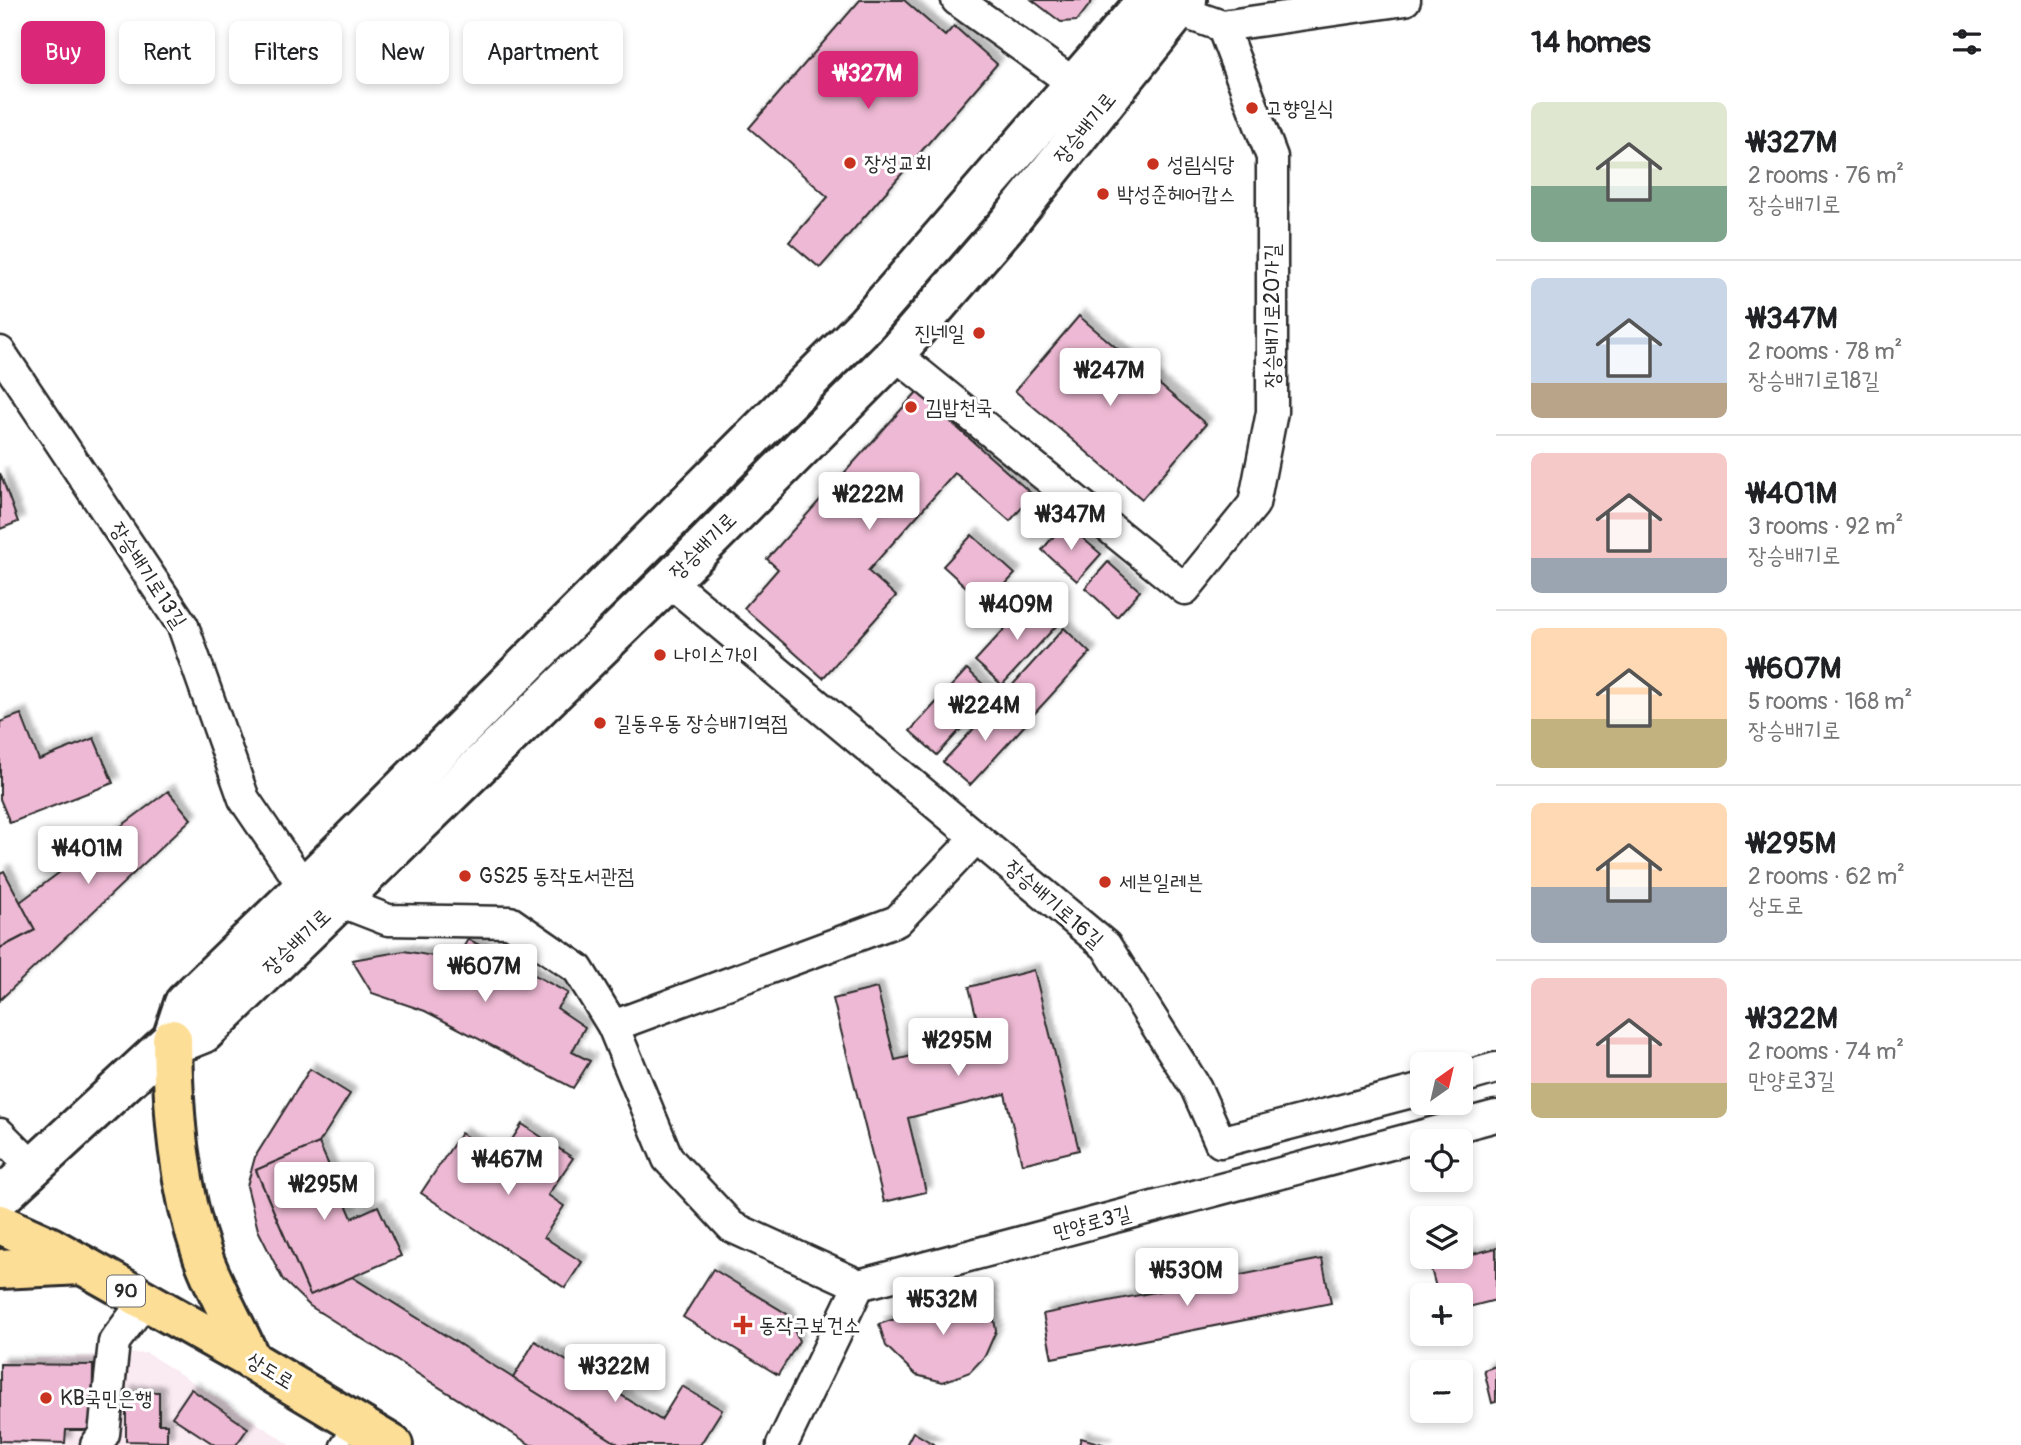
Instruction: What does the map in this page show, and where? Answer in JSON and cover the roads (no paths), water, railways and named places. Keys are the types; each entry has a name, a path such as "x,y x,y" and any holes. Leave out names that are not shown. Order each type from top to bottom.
{"main road":[{"path":"172,1039 173,1111 183,1186 204,1258 251,1360"},
{"name":"상도로","path":"0,1223 82,1265 251,1360 346,1433 393,1445"},
{"path":"0,1269 82,1265"}],"street":[{"path":"957,0 1076,85"},
{"path":"1171,4 1222,26 1405,0"},
{"name":"장승배기로","path":"0,1198 172,1039 184,1003 304,887 866,324 1076,85 1171,4"},
{"name":"장승배기로","path":"172,1039 189,1039 204,1033 668,581 895,354 1010,221 1171,4"},
{"name":"장승배기로20가길","path":"895,354 1185,589 1254,503 1272,412 1272,157 1222,26"},
{"name":"장승배기로13길","path":"0,352 183,626 244,799 304,887"},
{"name":"장승배기로16길","path":"668,581 1105,946 1196,1088 1220,1142 1410,1092"},
{"path":"612,1026 897,921 976,838"},
{"path":"339,901 387,920 510,922 578,969 612,1026 668,1159 732,1227 859,1285 782,1445"},
{"path":"1474,1074 1496,1068"},
{"name":"만양로3길","path":"859,1285 1496,1116"},
{"path":"0,1134 33,1167"},
{"path":"96,1445 104,1434 114,1342 144,1302"}],"place":[{"name":"고향일식","path":"1252,108"},
{"name":"장성교회","path":"850,163"},
{"name":"성림식당","path":"1153,164"},
{"name":"박성준헤어캅스","path":"1103,194"},
{"name":"진네일","path":"979,333"},
{"name":"김밥천국","path":"911,407"},
{"name":"나이스가이","path":"660,655"},
{"name":"길동우동 장승배기역점","path":"600,723"},
{"name":"GS25 동작도서관점","path":"465,876"},
{"name":"세븐일레븐","path":"1105,882"},
{"name":"동작구보건소","path":"743,1325"},
{"name":"KB국민은행","path":"46,1398"}]}
